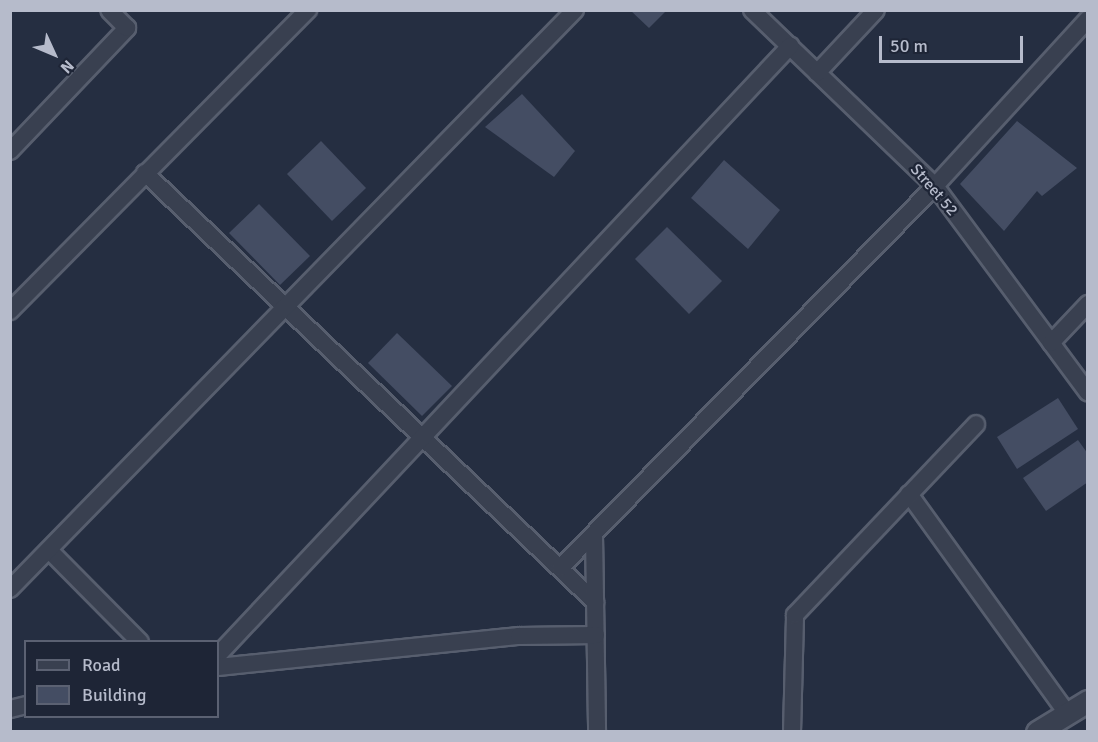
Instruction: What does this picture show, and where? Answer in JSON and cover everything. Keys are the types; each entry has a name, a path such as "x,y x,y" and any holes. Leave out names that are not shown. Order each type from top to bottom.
{"street":[{"path":"10,150 127,28 110,10"},
{"path":"10,311 308,10"},
{"path":"10,589 575,10"},
{"name":"Street 52","path":"752,10 935,186 1088,393"},
{"path":"817,73 876,10"},
{"path":"560,568 935,186 1088,19"},
{"path":"219,654 790,46"},
{"path":"145,173 596,602"},
{"path":"1052,343 1088,303"},
{"path":"792,732 795,615 976,424"},
{"path":"909,494 1067,713"},
{"path":"594,535 597,732"},
{"path":"49,550 138,640"},
{"path":"219,667 519,636 596,635"},
{"path":"1037,732 1088,701"}],"building":[{"path":"630,10 667,10 649,28"},
{"path":"522,94 575,151 554,177 485,127"},
{"path":"1017,121 1077,168 1042,196 1037,191 1004,231 960,184"},
{"path":"321,141 366,188 332,221 287,174"},
{"path":"724,160 780,210 748,249 691,198"},
{"path":"259,204 310,256 280,285 229,233"},
{"path":"667,227 722,281 689,314 635,259"},
{"path":"397,333 452,386 422,416 368,363"},
{"path":"1058,398 1078,429 1017,469 997,437"},
{"path":"1078,440 1088,454 1088,482 1046,511 1023,478"}]}
